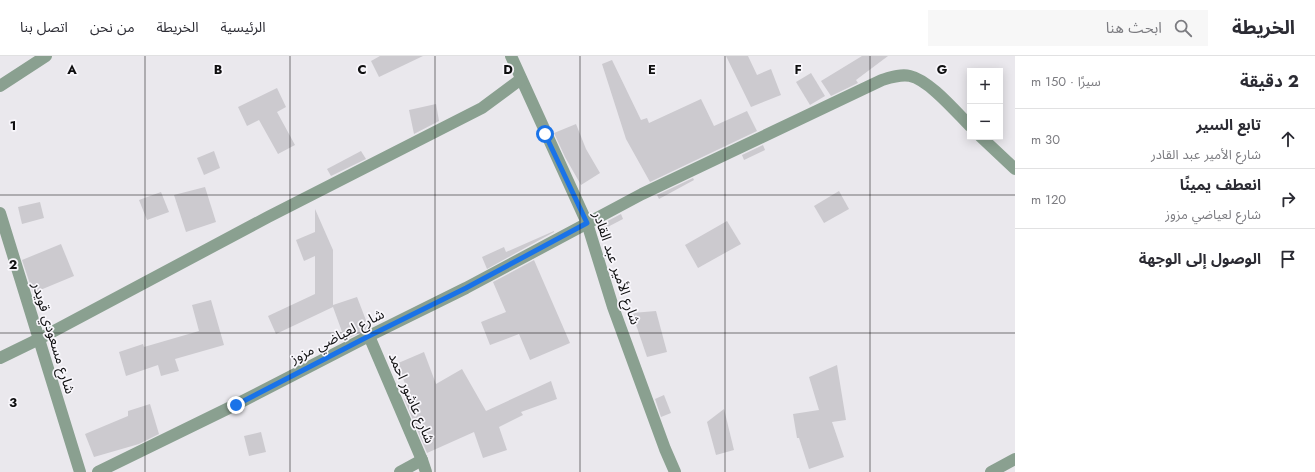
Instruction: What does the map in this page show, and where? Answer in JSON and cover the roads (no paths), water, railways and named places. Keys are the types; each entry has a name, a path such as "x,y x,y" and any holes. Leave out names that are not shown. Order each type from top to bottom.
{"street":[{"path":"0,86 46,56"},
{"name":"شارع الأمير عبد القادر","path":"511,56 587,223 613,307 675,472"},
{"name":"شارع لعياضي مزوز","path":"98,472 236,405 466,288 642,194 882,80 899,75 910,76 923,80 967,123"},
{"path":"0,358 39,339 268,217 482,108 521,80"},
{"path":"984,140 1015,169"},
{"name":"شارع مسعودي قويدر","path":"0,213 80,472"},
{"name":"شارع عاشور احمد","path":"369,336 426,472"},
{"path":"991,472 1015,459"},
{"path":"400,472 422,460"}]}
